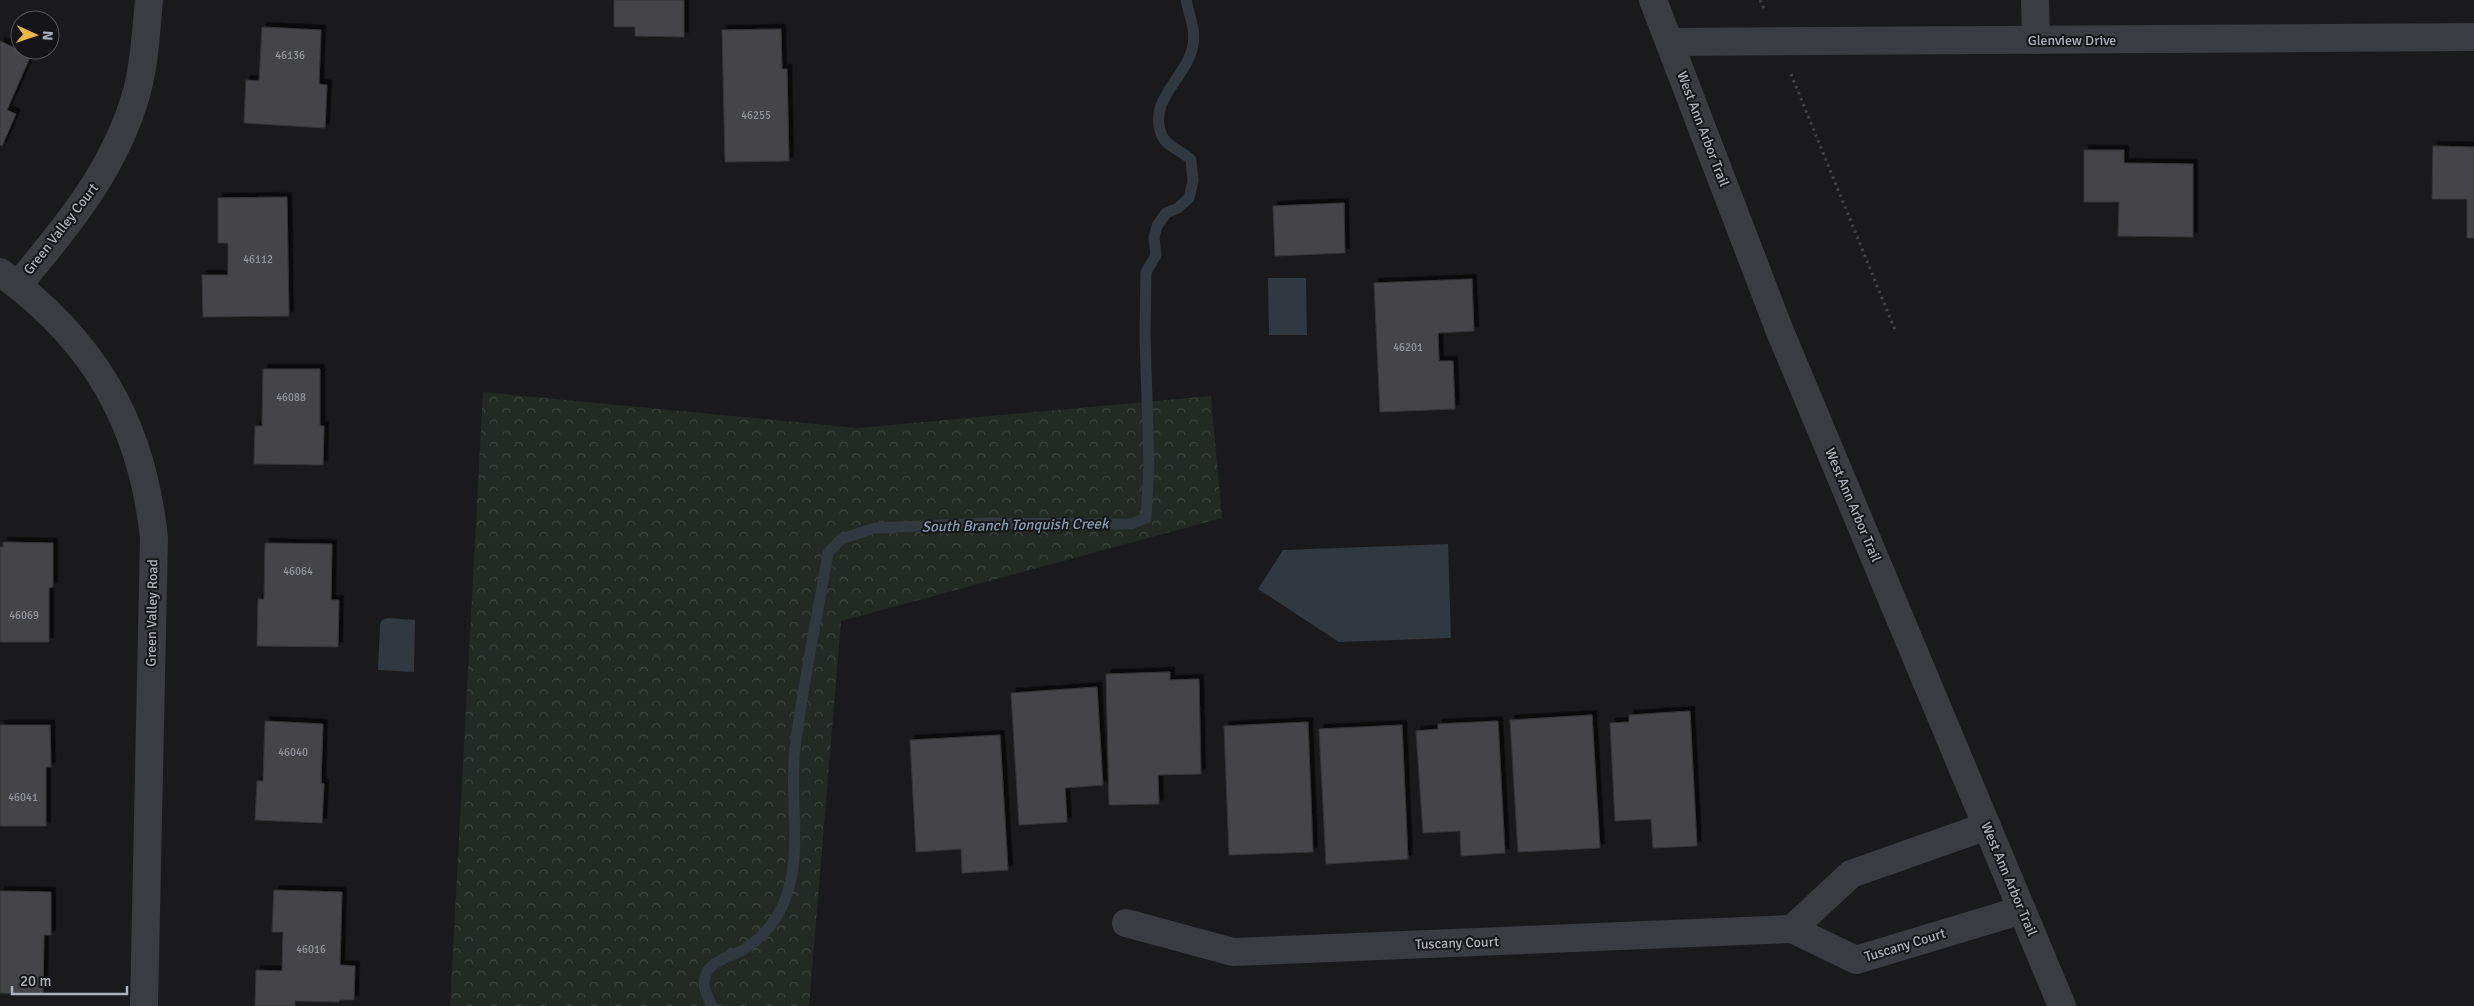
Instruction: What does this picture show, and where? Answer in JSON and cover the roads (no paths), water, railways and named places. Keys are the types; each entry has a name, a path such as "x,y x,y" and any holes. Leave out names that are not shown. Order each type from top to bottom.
{"street":[{"name":"Green Valley Court","path":"9,278 78,212 98,181 122,137 138,90 145,49 149,0"},
{"name":"West Ann Arbor Trail","path":"1653,0 1779,329 2062,1006"},
{"path":"2035,0 2036,40"},
{"name":"Glenview Drive","path":"1670,42 2474,37"},
{"name":"Green Valley Road","path":"9,278 70,334 113,393 132,436 150,500 154,538 144,1006"},
{"path":"1792,929 1851,874 1987,826"},
{"name":"Tuscany Court","path":"1126,923 1233,952 1792,929 1856,960 2022,910"}],"waterway":[{"name":"South Branch Tonquish Creek","path":"712,1006 704,986 709,969 717,962 743,950 758,939 771,925 781,909 788,891 792,874 795,838 793,783 795,748 828,553 841,539 875,528 985,523 1131,524 1146,518 1149,465 1145,334 1146,272 1156,255 1154,238 1157,226 1166,213 1178,208 1189,198 1193,181 1191,160 1165,140 1159,123 1159,111 1163,100 1184,68 1190,57 1193,45 1193,28 1186,0"}]}
